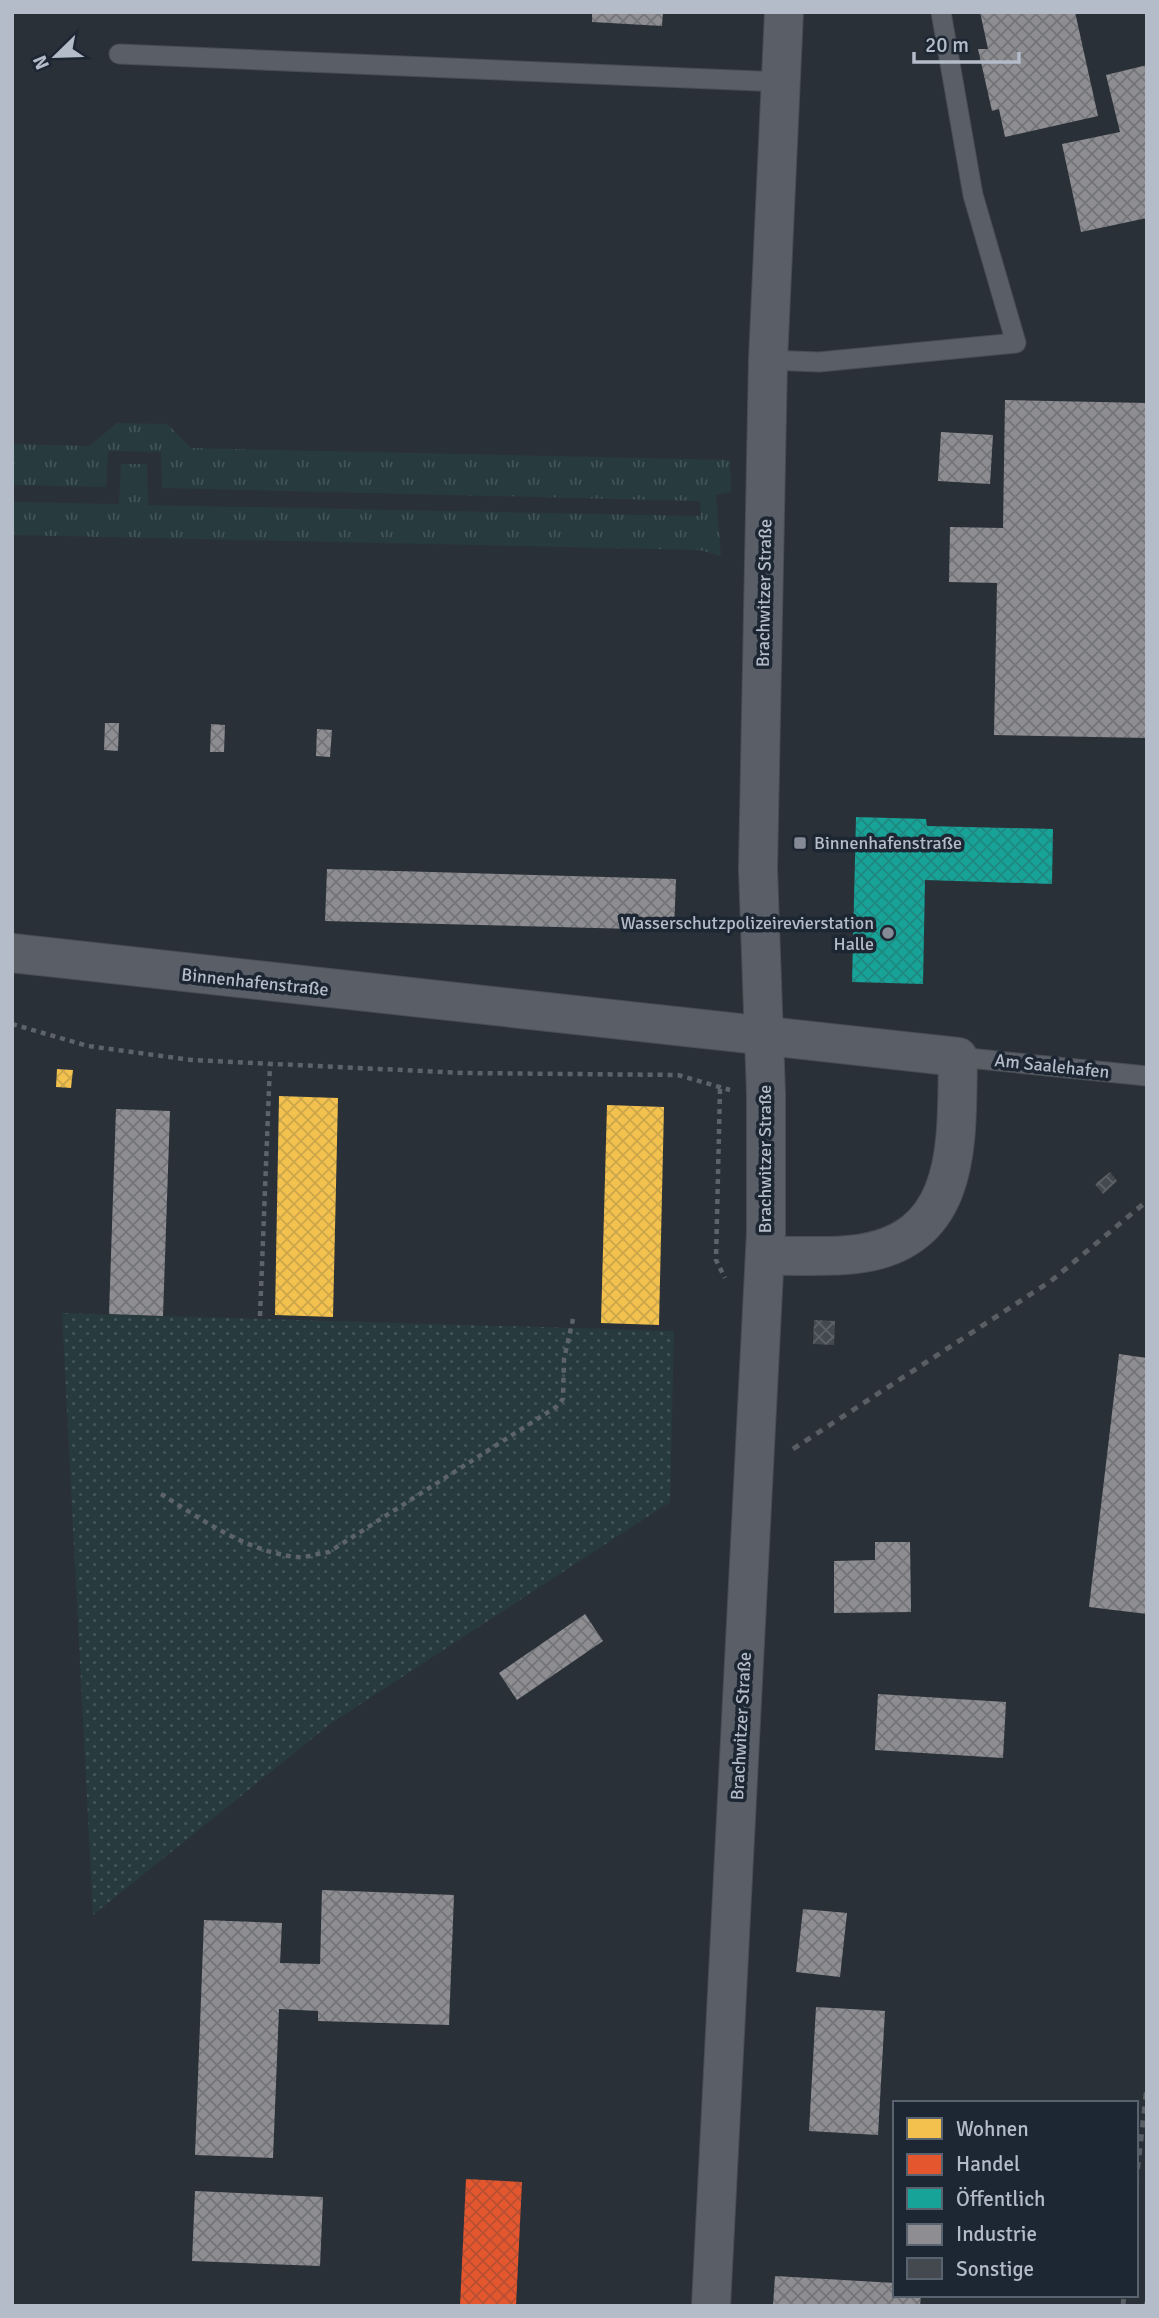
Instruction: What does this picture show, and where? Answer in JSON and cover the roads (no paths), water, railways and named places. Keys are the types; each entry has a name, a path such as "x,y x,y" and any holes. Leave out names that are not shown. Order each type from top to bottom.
{"street":[{"name":"Brachwitzer Straße","path":"711,2306 765,1256 765,1094 758,869 768,360 784,12"},
{"name":"Binnenhafenstraße","path":"12,953 958,1057"},
{"path":"765,1256 857,1254 884,1247 909,1234 932,1212 947,1191 953,1166 957,1139 958,1057"}],"lane":[{"path":"768,360 819,362 1016,342 973,195 941,12"},
{"path":"119,54 779,82"},
{"name":"Am Saalehafen","path":"958,1057 1147,1076"}],"railway":[{"path":"793,1449 1051,1281 1147,1201"},
{"path":"1138,2165 1147,2086"},
{"path":"1123,2306 1124,2297"},
{"path":"1146,2306 1147,2302"}],"place":[{"name":"Binnenhafenstraße","path":"800,843"},
{"name":"Wasserschutzpolizeirevierstation Halle","path":"888,933"}]}
